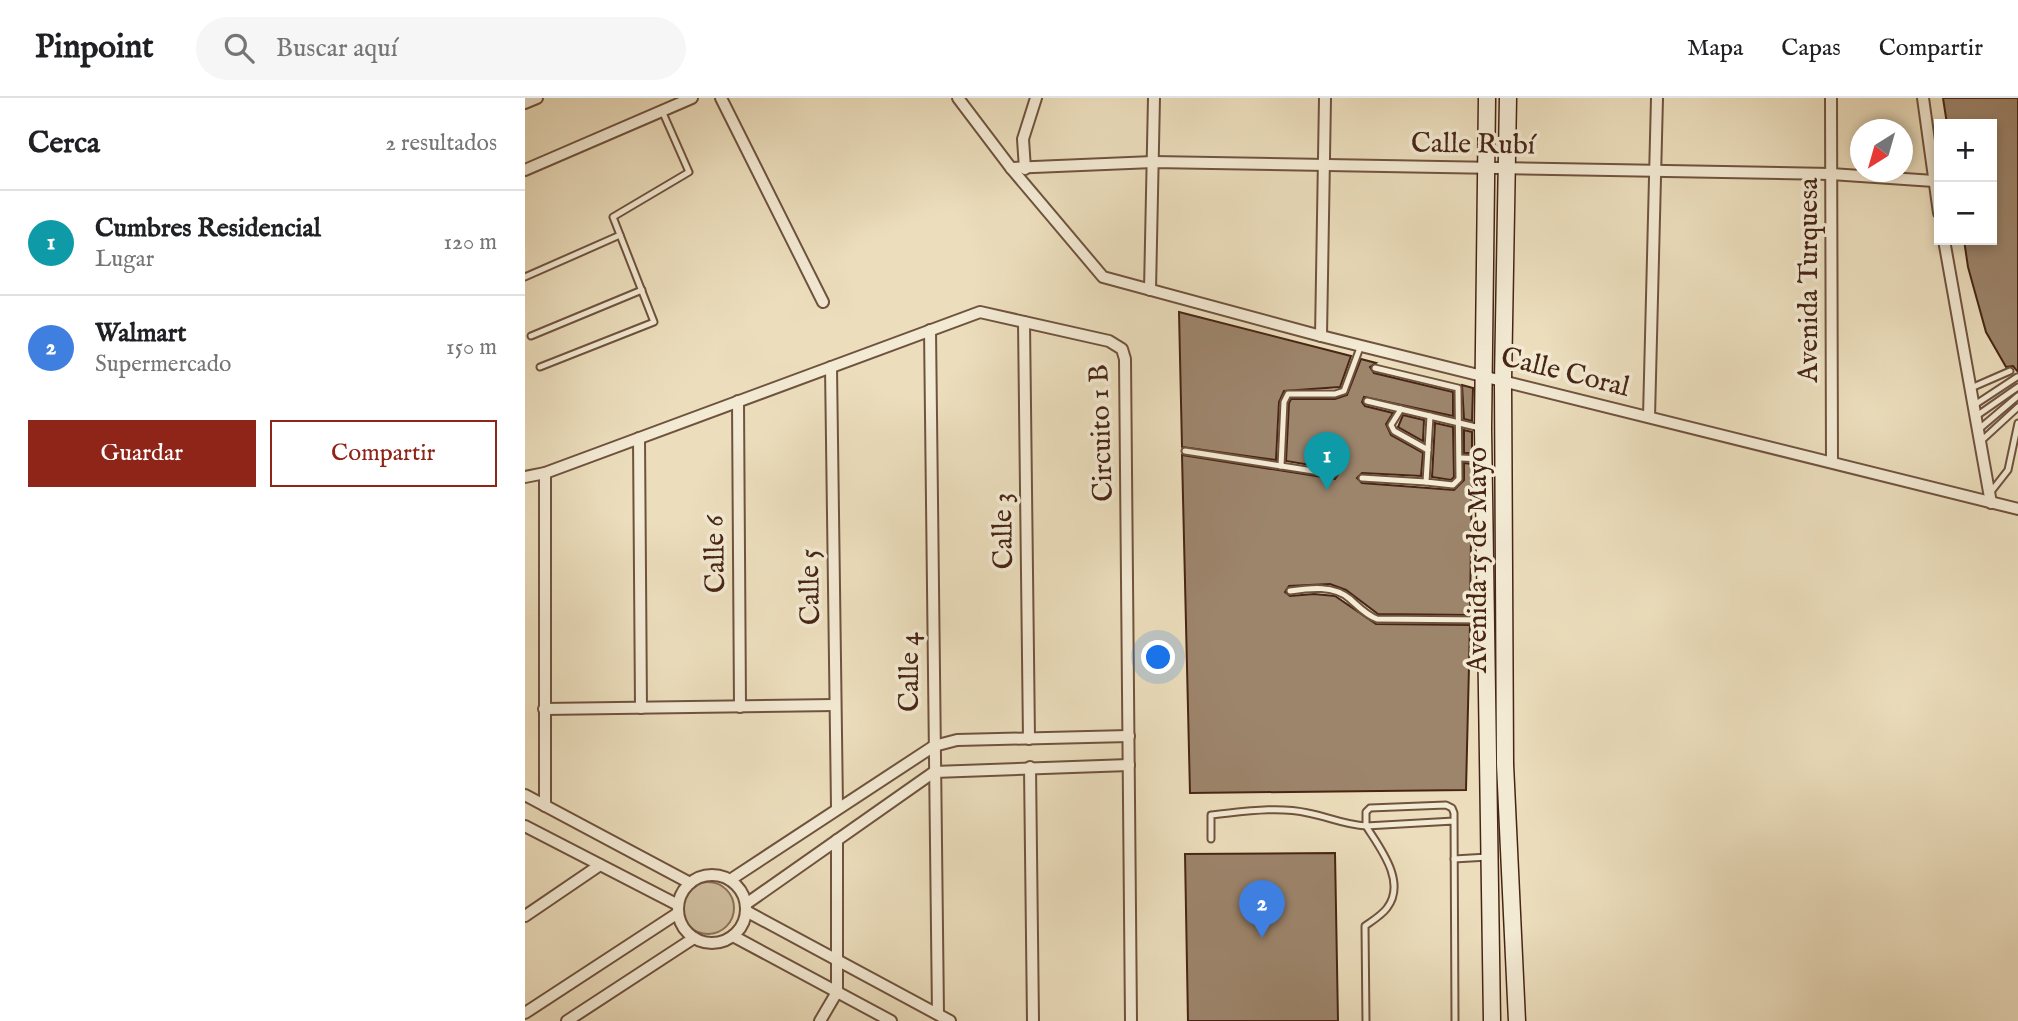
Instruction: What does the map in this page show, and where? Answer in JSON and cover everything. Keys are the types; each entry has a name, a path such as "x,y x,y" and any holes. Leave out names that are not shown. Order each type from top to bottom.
{"main road":[{"name":"Avenida 15 de Mayo","path":"1487,98 1483,429 1486,766 1492,1021"},
{"name":"Avenida 15 de Mayo","path":"1508,98 1503,381 1505,764 1517,1021"},
{"path":"1486,766 1505,764"}],"street":[{"path":"525,103 537,98"},
{"path":"525,170 663,113 692,98"},
{"path":"721,98 823,302"},
{"path":"958,98 1011,168"},
{"path":"1025,169 1023,139 1036,98"},
{"path":"1150,290 1154,98"},
{"path":"1321,336 1325,98"},
{"path":"1649,417 1657,98"},
{"name":"Avenida Turquesa","path":"1831,98 1832,462"},
{"path":"1923,98 1934,181"},
{"name":"Calle Rubí","path":"1011,168 1153,162 1831,174 1934,181"},
{"name":"Calle Coral","path":"1011,168 1103,277 1321,336 1990,499 2018,509"},
{"path":"1945,245 1990,499"},
{"name":"Circuito 1 B","path":"525,477 545,473 980,312 1109,341 1122,349 1125,359 1131,1021"},
{"name":"Calle 3","path":"1024,322 1029,738"},
{"name":"Calle 4","path":"930,330 938,1014"},
{"name":"Calle 5","path":"831,367 837,807"},
{"name":"Calle 6","path":"738,401 740,707"},
{"path":"639,438 641,708"},
{"path":"545,473 545,806"},
{"path":"544,709 835,705"},
{"path":"730,880 837,807 934,746 957,740 1129,736"},
{"path":"746,908 934,772 1129,765"},
{"path":"1030,767 1033,1021"},
{"path":"525,795 690,883"},
{"path":"525,1013 678,909 690,883 704,876 715,875 730,880 741,890 746,908 744,923 733,936 717,943 694,938 685,930 678,909 600,865 526,828"},
{"path":"820,1021 837,992 837,840"},
{"path":"525,916 600,865"},
{"path":"746,908 839,962 950,1021"},
{"path":"733,936 891,1021"},
{"path":"567,1021 694,938"}],"lane":[{"path":"541,367 654,322 613,217 688,173 663,113"},
{"path":"525,277 620,235"},
{"path":"531,337 642,290"},
{"path":"1280,466 1284,401 1288,394 1335,394 1344,391 1361,344"},
{"path":"1362,478 1457,483 1461,458 1458,388 1375,368"},
{"path":"1971,389 2010,371"},
{"path":"1974,412 2017,377"},
{"path":"1974,412 2018,387"},
{"path":"1978,430 2018,396"},
{"path":"1367,401 1483,429"},
{"path":"1980,442 2018,407"},
{"path":"1401,409 1391,425 1394,431 1428,450"},
{"path":"1426,482 1430,416"},
{"path":"1990,499 2008,470 2018,423"},
{"path":"1185,451 1333,474"},
{"path":"1461,458 1484,459"},
{"path":"1290,591 1333,590 1346,596 1368,616 1377,620 1485,620"},
{"path":"1366,1021 1365,926 1387,909 1394,895 1390,863 1366,826 1366,812 1370,808 1446,805 1452,808 1454,821 1455,1021"},
{"path":"1211,839 1211,815 1287,811 1307,813 1344,824 1366,826 1454,821"},
{"path":"1454,859 1488,858"}],"shaded area":[{"path":"708,882 718,884 726,890 732,898 732,918 726,926 718,932 708,934 698,932 690,926 684,918 682,908 684,898 690,890 698,884"}],"building":[{"path":"1943,98 2018,98 2018,372 2013,366 2006,367 1986,332 1965,245 1997,245 1997,119 1946,119"},
{"path":"1179,312 1351,356 1340,387 1284,391 1279,402 1276,460 1182,447"},
{"path":"1361,359 1376,363 1370,367 1374,373 1453,392 1453,416 1364,397 1362,402 1365,406 1393,413 1386,424 1391,435 1423,453 1421,476 1362,473 1357,478 1362,483 1454,490 1464,480 1464,463 1472,464 1470,615 1378,614 1346,590 1330,584 1289,586 1285,592 1290,596 1335,596 1376,624 1470,625 1466,790 1190,793 1182,455 1335,479 1338,474 1334,469 1286,461 1289,403 1291,399 1335,399 1347,395"},
{"path":"1462,385 1473,388 1472,421 1464,419"},
{"path":"1403,415 1424,420 1423,441 1398,427"},
{"path":"1435,423 1453,427 1454,477 1451,480 1432,477"},
{"path":"1464,430 1472,432 1472,453 1464,453"},
{"path":"1335,853 1338,1021 1188,1021 1185,854"}],"place":[{"name":"Cumbres Residencial","path":"1327,490"},
{"name":"Walmart","path":"1262,938"}]}
